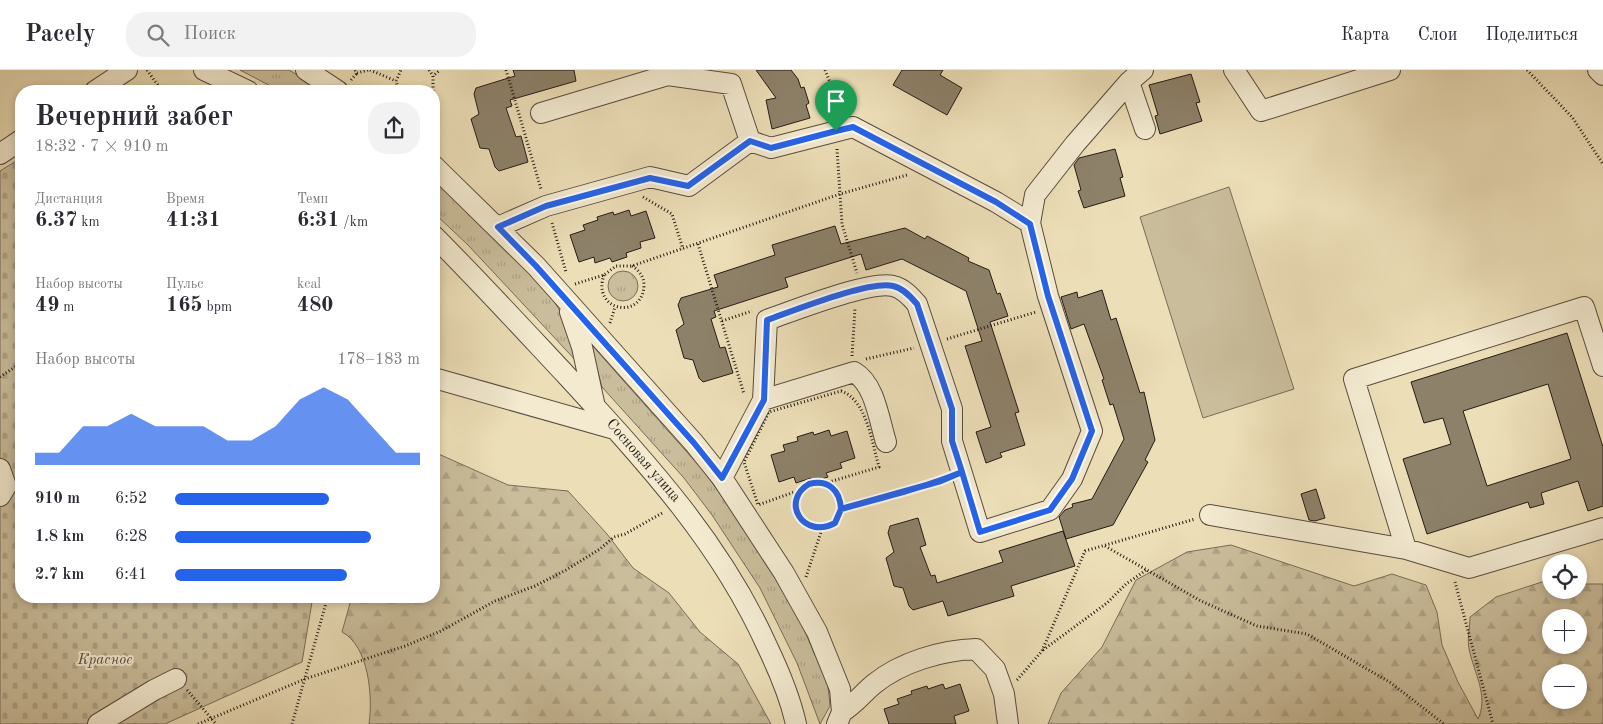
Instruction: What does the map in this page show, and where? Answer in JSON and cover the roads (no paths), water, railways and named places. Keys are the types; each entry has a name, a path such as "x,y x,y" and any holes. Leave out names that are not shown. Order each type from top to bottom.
{"street":[{"path":"104,85 126,70"},
{"path":"204,70 235,85"},
{"path":"306,70 340,85"},
{"path":"1234,70 1261,111 1390,70"},
{"path":"1598,70 1603,75"},
{"path":"541,114 668,75 730,84 750,141"},
{"path":"1136,76 1145,129"},
{"path":"722,478 754,401 767,320 856,291 879,286 893,286 907,293 917,304 952,409 952,441 980,532 1050,510 1072,479 1092,431 1048,296 1030,224 1035,195 1075,144 1136,76"},
{"path":"750,141 771,148 853,127 996,202 1030,224"},
{"path":"498,227 546,206 650,178 688,186 750,141"},
{"path":"0,154 15,144"},
{"path":"440,172 567,291 722,478 784,573 817,632 840,689 840,718"},
{"name":"Сосновая улица","path":"440,242 595,407 679,502 717,554 756,622 787,692 796,724"},
{"path":"567,291 595,407"},
{"path":"1406,549 1354,379 1584,306 1603,366"},
{"path":"754,401 854,372 861,376 868,387 886,442"},
{"path":"440,380 614,429"},
{"path":"0,469 6,486 0,496"},
{"path":"1210,515 1406,549 1469,568 1603,528"},
{"path":"840,718 874,684 906,665 953,650 976,649 995,668 1004,694 1008,724"},
{"path":"98,724 176,679"}],"park label":[{"name":"Красное","path":"105,660"}]}
